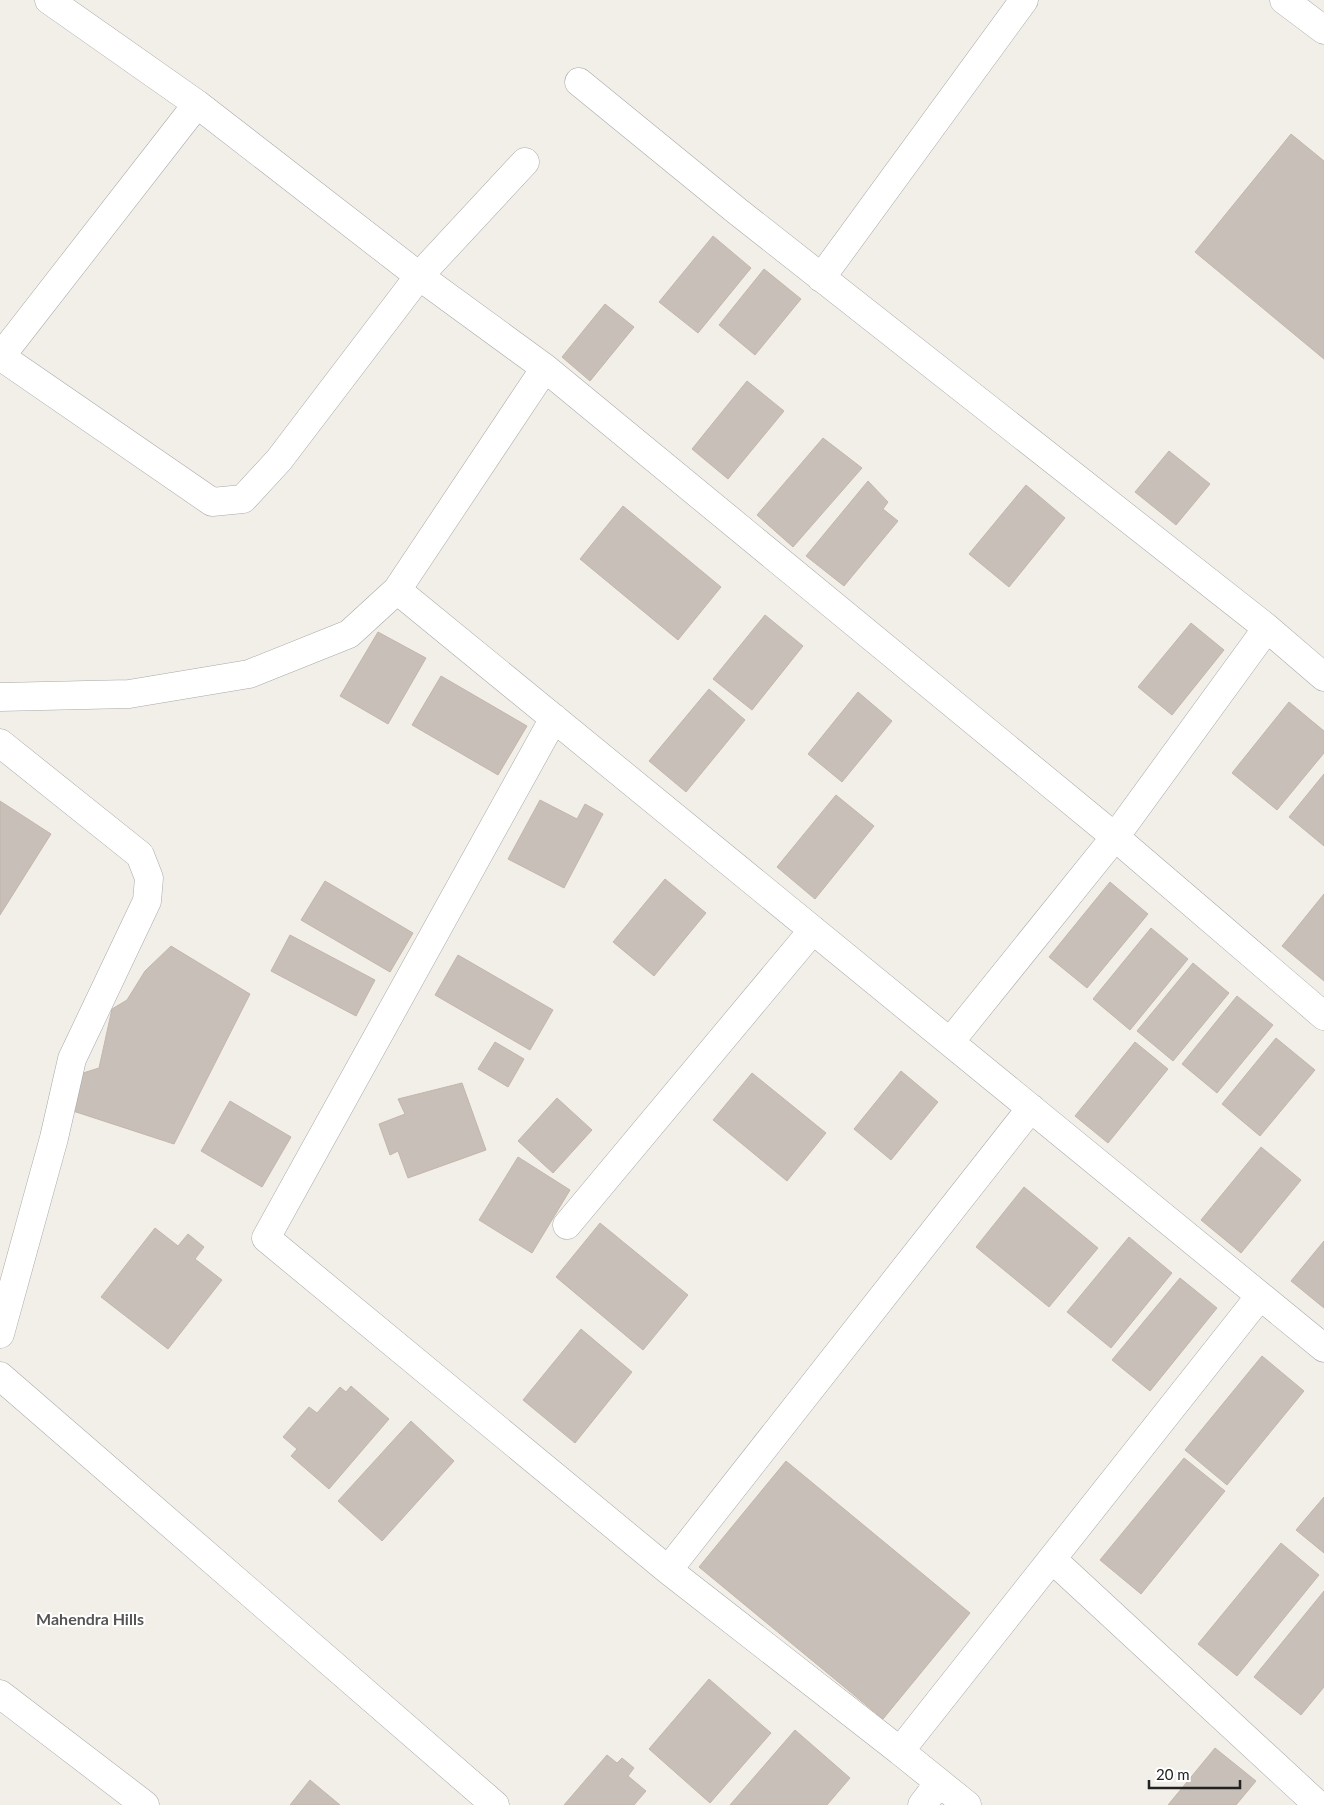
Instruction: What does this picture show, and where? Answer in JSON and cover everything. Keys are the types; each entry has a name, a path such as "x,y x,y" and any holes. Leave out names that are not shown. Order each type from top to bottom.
{"street":[{"path":"49,0 197,104 419,276 545,368 1115,837 1324,1016"},
{"path":"821,278 1024,0"},
{"path":"1284,0 1324,30"},
{"path":"579,82 821,278 1267,628 1324,677"},
{"path":"197,104 0,356 212,502 243,499 279,460 419,276 525,162"},
{"path":"0,697 129,694 249,674 349,634 397,590 545,368"},
{"path":"397,590 1324,1348"},
{"path":"950,1042 1115,837 1267,628"},
{"path":"554,718 266,1238 668,1570 967,1805"},
{"path":"0,743 140,855 149,878 147,901 72,1059 54,1138 0,1334"},
{"path":"567,1225 812,930"},
{"path":"668,1570 1030,1108"},
{"path":"900,1751 1260,1296"},
{"path":"0,1376 495,1805"},
{"path":"1052,1559 1318,1805"},
{"path":"0,1694 145,1805"},
{"path":"922,1805 939,1783"}],"building":[{"path":"1291,134 1324,161 1324,359 1195,252"},
{"path":"713,236 751,268 698,333 659,302"},
{"path":"764,269 801,299 755,355 719,325"},
{"path":"605,304 634,327 590,381 562,357"},
{"path":"747,381 784,411 728,479 692,449"},
{"path":"823,438 862,468 793,547 757,515"},
{"path":"1169,451 1210,484 1176,525 1135,492"},
{"path":"868,481 888,502 883,509 898,521 844,586 806,556"},
{"path":"1026,485 1065,518 1009,587 969,554"},
{"path":"623,506 721,587 678,640 580,559"},
{"path":"765,615 803,646 752,710 713,679"},
{"path":"1191,623 1224,650 1172,715 1138,687"},
{"path":"378,632 426,658 388,724 340,696"},
{"path":"441,676 527,726 498,775 412,725"},
{"path":"709,689 745,720 686,792 649,761"},
{"path":"858,692 892,721 842,782 808,754"},
{"path":"1289,702 1324,731 1324,753 1277,810 1232,773"},
{"path":"1324,774 1324,846 1289,817"},
{"path":"836,795 874,826 815,899 777,867"},
{"path":"540,800 577,819 585,804 603,814 564,888 508,859"},
{"path":"0,801 51,834 0,915"},
{"path":"665,879 706,913 654,976 613,942"},
{"path":"325,881 413,933 390,972 301,920"},
{"path":"1110,882 1148,914 1087,988 1049,957"},
{"path":"1324,894 1324,981 1282,946"},
{"path":"1151,928 1188,959 1130,1030 1093,999"},
{"path":"290,935 375,980 356,1016 271,971"},
{"path":"171,946 250,994 174,1144 73,1111 83,1073 99,1068 112,1009 127,1000 145,971"},
{"path":"458,955 553,1010 530,1050 435,995"},
{"path":"1193,963 1229,993 1173,1061 1137,1031"},
{"path":"1237,996 1273,1025 1217,1093 1182,1064"},
{"path":"1276,1038 1315,1070 1260,1136 1222,1104"},
{"path":"495,1042 524,1059 508,1087 478,1069"},
{"path":"1135,1042 1168,1069 1108,1143 1075,1116"},
{"path":"901,1071 938,1102 891,1160 854,1129"},
{"path":"752,1073 826,1133 787,1181 713,1120"},
{"path":"462,1083 486,1150 408,1178 398,1151 390,1155 379,1124 405,1114 398,1099"},
{"path":"557,1098 592,1130 553,1173 518,1141"},
{"path":"230,1101 291,1137 262,1187 201,1151"},
{"path":"1261,1147 1301,1180 1241,1253 1201,1220"},
{"path":"518,1157 570,1190 532,1253 479,1220"},
{"path":"1024,1187 1098,1248 1049,1307 976,1247"},
{"path":"600,1223 688,1295 643,1350 556,1277"},
{"path":"155,1228 178,1246 188,1234 204,1247 195,1259 222,1280 168,1349 101,1297"},
{"path":"1129,1237 1172,1273 1111,1348 1067,1312"},
{"path":"1324,1241 1324,1308 1291,1281"},
{"path":"1180,1278 1217,1308 1150,1391 1112,1360"},
{"path":"581,1329 632,1372 575,1443 523,1400"},
{"path":"1262,1356 1304,1391 1227,1485 1185,1450"},
{"path":"351,1386 389,1419 329,1489 291,1456 297,1449 283,1437 309,1407 317,1413 340,1387 346,1392"},
{"path":"411,1421 454,1461 382,1541 338,1501"},
{"path":"1184,1458 1225,1491 1141,1594 1100,1560"},
{"path":"786,1461 970,1613 883,1719 699,1567"},
{"path":"1324,1497 1324,1553 1296,1530"},
{"path":"1281,1543 1319,1575 1237,1676 1198,1644"},
{"path":"1324,1591 1324,1687 1301,1715 1254,1677"},
{"path":"709,1679 771,1733 710,1803 649,1749"},
{"path":"795,1730 850,1778 827,1805 730,1805"},
{"path":"1215,1748 1256,1781 1236,1805 1168,1805"},
{"path":"607,1755 617,1763 622,1758 634,1768 628,1776 646,1791 634,1805 564,1805"},
{"path":"310,1780 340,1805 290,1805"}],"district":[{"name":"Mahendra Hills","path":"90,1619"}]}
